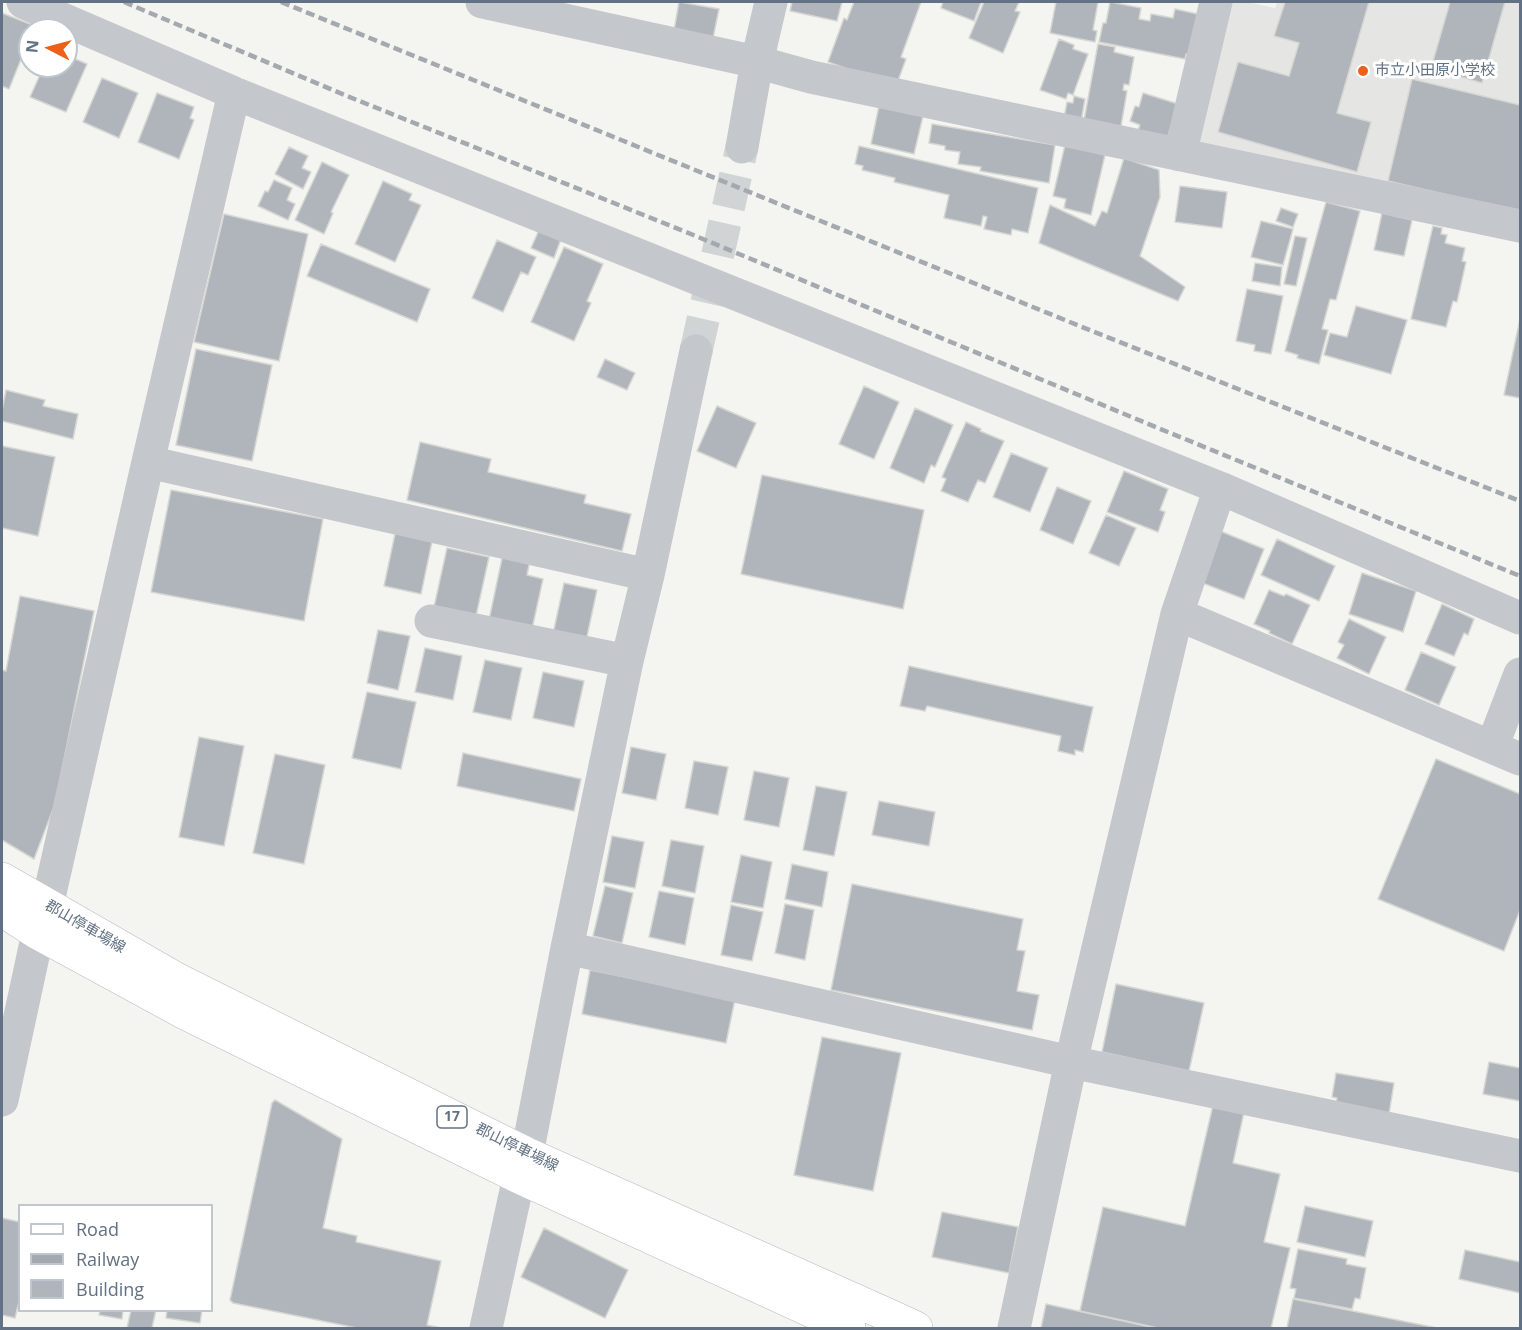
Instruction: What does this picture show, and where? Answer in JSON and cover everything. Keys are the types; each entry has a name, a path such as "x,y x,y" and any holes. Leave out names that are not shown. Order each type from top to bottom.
{"main road":[{"name":"郡山停車場線","path":"2,879 43,920 187,1014 523,1166 849,1329"},
{"name":"郡山停車場線","path":"2,910 43,920"},
{"name":"郡山停車場線","path":"523,1166 869,1306 916,1329"}],"street":[{"path":"23,2 234,93 1220,488 1521,618"},
{"path":"482,2 757,62 811,77 1521,226"},
{"path":"742,147 757,62 771,2"},
{"path":"1180,155 1216,2"},
{"path":"2,1100 147,462 234,93"},
{"path":"486,1329 523,1166 627,661 648,575 696,351"},
{"path":"147,462 648,575"},
{"path":"1014,1329 1071,1062 1177,614 1220,488"},
{"path":"1177,614 1506,753 1521,674"},
{"path":"431,621 627,661"},
{"path":"567,948 1071,1062 1521,1156"}],"shaded area":[{"name":"市立小田原小学校","path":"1224,2 1247,2 1275,8 1277,2 1520,2 1520,218 1198,151"}],"building":[{"path":"679,2 719,9 712,43 673,36"},
{"path":"792,2 842,2 837,21 790,11"},
{"path":"854,2 921,2 901,57 906,59 896,86 828,62 844,18 847,20"},
{"path":"943,2 981,2 974,21 941,8"},
{"path":"984,2 1019,2 1015,11 1020,12 1003,53 969,38"},
{"path":"1056,2 1098,2 1093,30 1097,31 1095,42 1050,33"},
{"path":"1110,2 1141,8 1139,19 1150,21 1151,14 1173,18 1175,9 1202,15 1194,56 1186,54 1185,59 1099,42"},
{"path":"1285,2 1369,2 1337,113 1371,122 1357,172 1218,132 1238,62 1289,76 1299,43 1274,36"},
{"path":"1450,2 1505,2 1482,83 1431,68"},
{"path":"2,13 18,19 18,67 9,89 2,86"},
{"path":"1059,39 1074,45 1073,49 1088,54 1073,95 1068,93 1066,99 1040,90"},
{"path":"1098,44 1115,47 1114,52 1134,57 1129,85 1124,84 1123,90 1127,91 1120,132 1083,126"},
{"path":"78,60 87,64 66,112 30,97 39,78 78,78"},
{"path":"102,78 138,93 119,138 83,122"},
{"path":"1412,79 1520,105 1520,212 1388,181"},
{"path":"157,93 194,107 190,118 194,120 179,159 138,142"},
{"path":"1143,93 1178,104 1168,136 1137,133 1140,125 1130,121 1135,106 1139,107"},
{"path":"1074,96 1085,99 1080,127 1063,123 1067,102 1073,103"},
{"path":"879,106 923,116 914,154 871,144"},
{"path":"932,124 1055,145 1049,183 980,171 981,167 958,164 960,152 945,150 945,146 929,143"},
{"path":"1065,145 1105,155 1091,215 1064,208 1066,199 1053,196"},
{"path":"859,146 1038,188 1028,233 1012,229 1011,235 984,229 987,217 983,216 981,226 944,218 949,195 894,182 895,178 862,170 863,166 855,164"},
{"path":"289,147 308,156 302,168 311,172 303,189 275,174"},
{"path":"1124,158 1159,170 1160,197 1140,256 1185,287 1178,301 1039,243 1050,205 1095,226 1102,211 1107,213"},
{"path":"322,162 349,175 331,212 333,213 324,234 295,220"},
{"path":"274,180 292,188 287,200 295,204 288,220 258,206 265,191 268,192"},
{"path":"383,181 412,194 409,200 421,205 395,262 355,244"},
{"path":"1180,186 1227,192 1222,228 1175,222"},
{"path":"1326,202 1360,211 1336,300 1330,299 1322,329 1328,330 1319,364 1297,358 1298,355 1285,351"},
{"path":"1281,208 1298,214 1293,227 1276,221"},
{"path":"1382,213 1412,220 1404,256 1374,250"},
{"path":"224,214 308,234 279,361 194,342"},
{"path":"1261,221 1293,229 1283,265 1251,257"},
{"path":"1433,226 1442,228 1441,234 1447,235 1445,243 1465,248 1462,261 1466,262 1457,302 1453,301 1446,327 1411,319"},
{"path":"539,230 561,239 554,258 531,248"},
{"path":"1295,236 1307,238 1296,286 1284,284"},
{"path":"497,240 536,257 528,275 521,272 503,312 472,298"},
{"path":"321,244 430,289 417,322 307,276"},
{"path":"564,247 603,264 587,301 591,303 574,341 531,322"},
{"path":"1255,263 1282,267 1280,286 1252,281"},
{"path":"1247,289 1283,296 1271,354 1254,351 1255,345 1236,341"},
{"path":"1356,306 1407,320 1391,374 1324,355 1330,333 1347,337"},
{"path":"1520,319 1520,398 1504,395"},
{"path":"196,349 272,365 252,461 176,445"},
{"path":"605,359 635,373 627,390 597,377"},
{"path":"864,386 899,402 874,459 839,444"},
{"path":"6,390 45,400 43,406 78,414 73,439 2,421"},
{"path":"717,406 756,423 736,468 697,451"},
{"path":"915,408 953,425 935,467 931,465 924,483 890,468"},
{"path":"966,422 1004,441 985,483 978,480 968,502 941,491 946,479 942,477"},
{"path":"420,442 491,459 488,472 586,495 584,503 631,514 622,551 407,500"},
{"path":"2,446 55,457 38,536 2,528"},
{"path":"1011,453 1048,468 1030,512 993,497"},
{"path":"1124,471 1168,489 1160,510 1165,512 1158,532 1107,512"},
{"path":"762,475 924,510 903,609 741,574"},
{"path":"1057,487 1091,501 1073,544 1040,530"},
{"path":"171,490 323,519 304,621 151,592"},
{"path":"1106,515 1136,528 1119,566 1089,553"},
{"path":"396,529 433,537 421,594 384,586"},
{"path":"1220,531 1264,549 1244,599 1200,582"},
{"path":"1277,539 1335,566 1319,601 1261,575"},
{"path":"447,548 489,557 476,616 434,607"},
{"path":"504,549 531,555 527,575 543,579 532,629 489,620"},
{"path":"1362,573 1416,591 1403,632 1349,614"},
{"path":"564,583 597,590 586,641 553,634"},
{"path":"1269,590 1284,596 1286,594 1310,605 1292,644 1254,624"},
{"path":"20,596 94,611 55,804 34,859 2,840 2,670 6,671"},
{"path":"1442,604 1474,619 1468,635 1464,633 1454,656 1425,644"},
{"path":"1349,619 1386,637 1369,674 1337,658 1344,645 1338,642"},
{"path":"378,630 410,636 398,690 367,683"},
{"path":"425,648 462,656 453,700 415,692"},
{"path":"1421,652 1456,667 1439,705 1405,690"},
{"path":"485,660 522,668 511,720 473,712"},
{"path":"909,666 1093,707 1083,752 1075,750 1075,755 1058,751 1061,736 927,706 925,711 900,706"},
{"path":"543,672 584,681 574,727 533,718"},
{"path":"367,692 416,702 401,769 352,758"},
{"path":"199,737 244,746 224,846 179,837"},
{"path":"631,747 666,754 656,800 622,793"},
{"path":"463,753 581,779 574,811 457,786"},
{"path":"275,754 325,765 304,864 253,853"},
{"path":"1436,759 1520,794 1520,910 1504,951 1378,899"},
{"path":"694,761 728,767 718,815 685,808"},
{"path":"754,771 789,778 779,827 744,820"},
{"path":"816,786 847,792 834,856 803,850"},
{"path":"879,801 935,812 929,846 872,835"},
{"path":"612,836 644,842 635,888 603,882"},
{"path":"671,840 704,846 695,893 662,886"},
{"path":"741,855 772,862 763,908 731,902"},
{"path":"792,864 828,872 822,907 785,899"},
{"path":"852,884 1023,919 1017,950 1025,951 1017,991 1039,995 1032,1030 831,990"},
{"path":"605,886 633,893 622,943 593,936"},
{"path":"659,891 694,898 685,945 649,937"},
{"path":"785,904 814,910 805,960 775,953"},
{"path":"731,905 763,912 752,961 721,955"},
{"path":"590,970 735,999 726,1043 582,1014"},
{"path":"1116,984 1204,1003 1189,1071 1102,1052"},
{"path":"822,1037 901,1053 873,1191 794,1175"},
{"path":"1489,1062 1520,1068 1520,1101 1483,1094"},
{"path":"1336,1073 1394,1083 1389,1114 1336,1105 1337,1098 1332,1097"},
{"path":"275,1100 342,1139 323,1228 357,1236 356,1242 441,1261 427,1325 441,1328 357,1328 233,1303 230,1300 272,1103"},
{"path":"1213,1105 1244,1112 1233,1163 1280,1174 1264,1242 1290,1248 1271,1328 1158,1328 1080,1311 1103,1207 1185,1226"},
{"path":"1305,1206 1373,1221 1365,1257 1297,1242"},
{"path":"942,1212 1018,1227 1009,1273 932,1257"},
{"path":"2,1218 18,1222 18,1305 15,1318 2,1315"},
{"path":"544,1228 628,1270 605,1318 521,1277"},
{"path":"1298,1249 1347,1259 1346,1264 1366,1268 1360,1299 1355,1298 1352,1309 1294,1298 1296,1289 1290,1288"},
{"path":"1465,1250 1520,1262 1520,1293 1459,1279"},
{"path":"1293,1299 1437,1328 1287,1328"},
{"path":"1046,1304 1155,1328 1041,1328"},
{"path":"100,1312 123,1312 122,1319 99,1315"},
{"path":"131,1312 156,1312 152,1328 127,1328"},
{"path":"167,1312 202,1312 200,1323 166,1318"}],"tunnel":[{"path":"696,351 742,147"}],"railway":[{"path":"124,2 347,96 686,232 1520,576"},
{"path":"281,2 1092,331 1520,501"}],"place":[{"name":"市立小田原小学校","path":"1363,71"}]}
